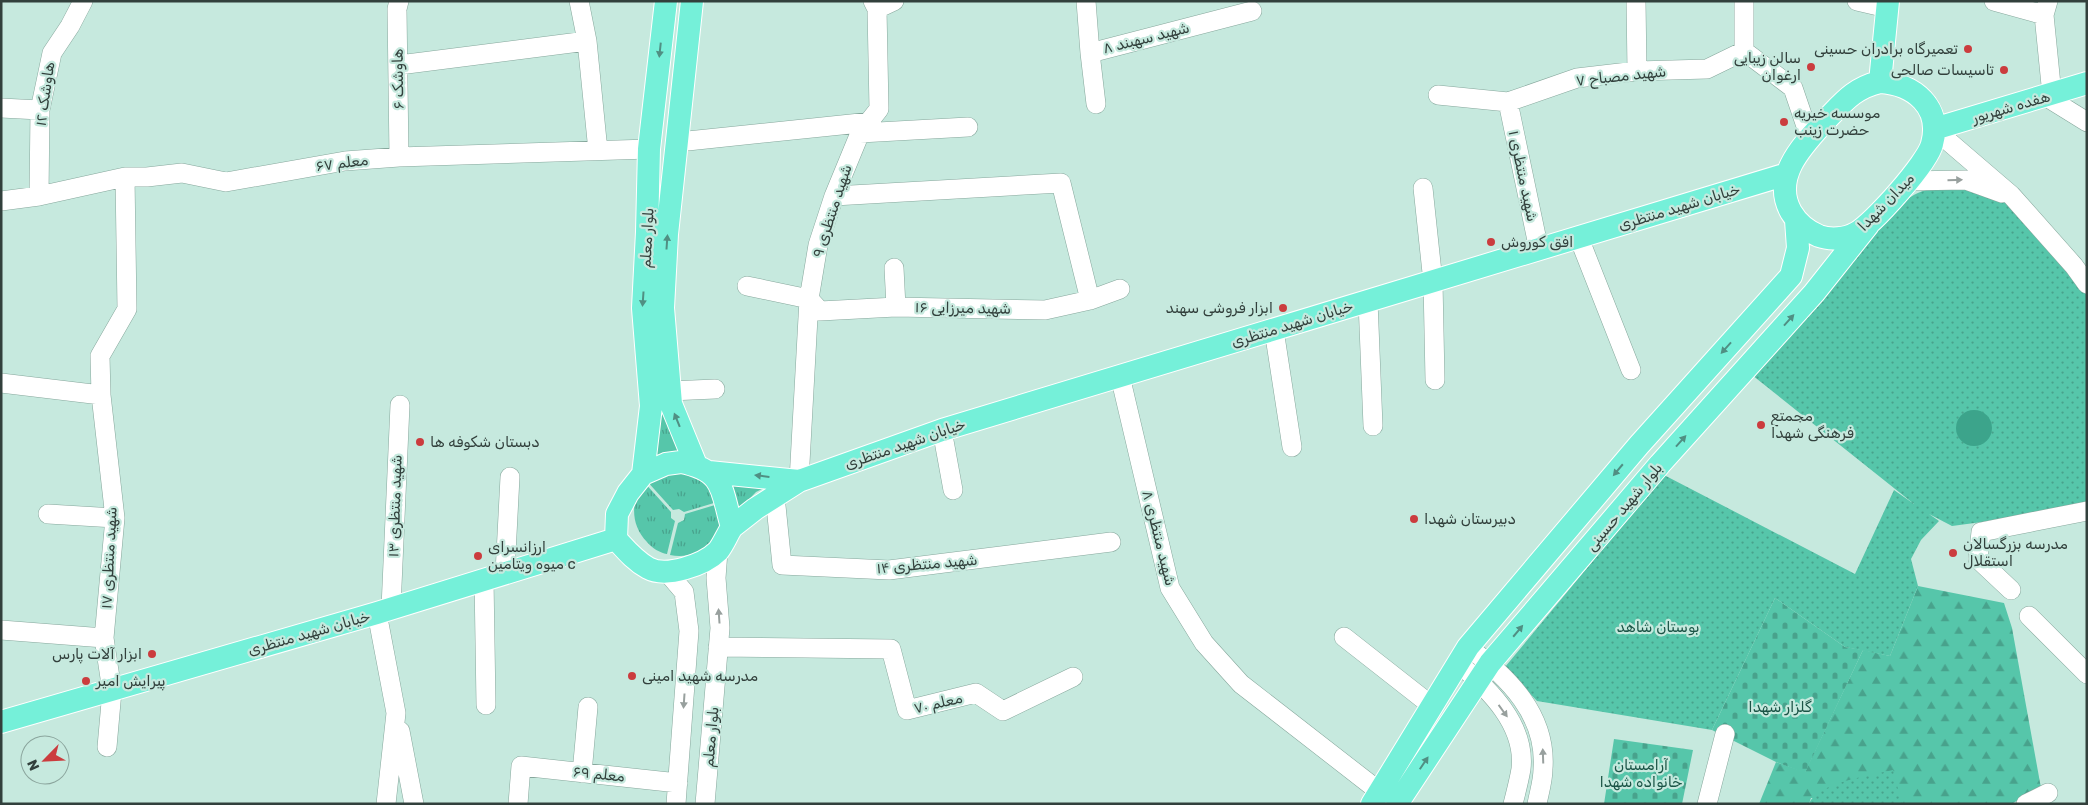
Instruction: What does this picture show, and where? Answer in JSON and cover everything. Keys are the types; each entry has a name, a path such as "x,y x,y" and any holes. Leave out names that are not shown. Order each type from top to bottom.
{"main road":[{"name":"بلوار معلم","path":"643,474 651,406 643,308 648,232 649,149 666,1"},
{"name":"بلوار معلم","path":"692,1 668,234 663,308 671,404 702,468"},
{"path":"1880,82 1887,4"},
{"path":"1796,220 1788,206 1784,190 1787,174 1794,159 1810,138 1851,94 1865,85 1880,82 1896,83 1911,89 1923,100 1931,113 1934,129"},
{"name":"هفده شهریور","path":"1934,129 2087,83"},
{"name":"میدان شهدا","path":"1796,220 1808,231 1823,237 1839,238 1855,234 1868,225 1926,160 1932,145 1934,129"},
{"name":"خیابان شهید منتظری","path":"799,481 942,430 1787,174"},
{"name":"بلوار شهید حسینی","path":"1383,800 1432,706 1463,655 1639,445 1791,276 1798,248 1796,220"},
{"name":"بلوار شهید حسینی","path":"1383,800 1485,672 1660,464 1814,293 1868,225"},
{"path":"1791,276 1805,280 1814,293"},
{"path":"681,462 702,468 799,481 732,527 718,551 694,566 667,572 650,569 632,557 616,539 617,514 628,493 643,474 666,464 681,462"},
{"path":"702,468 719,483 726,497 732,527"},
{"name":"خیابان شهید منتظری","path":"5,718 112,691 384,611 616,539"}],"street":[{"name":"هاوشک ۱۲","path":"39,196 40,110 52,53 70,26 83,1"},
{"name":"هاوشک ۶","path":"399,1 397,9 399,157"},
{"path":"579,1 588,41 598,151"},
{"name":"شهید سهبند ۸","path":"1086,1 1090,52 1252,11"},
{"path":"1636,1 1637,71"},
{"path":"1744,1 1744,51 1793,88 1810,138"},
{"path":"1857,1 1887,4"},
{"path":"1994,1 2046,8 2048,96 2087,122"},
{"name":"شهید منتظری ۹","path":"799,481 808,299 818,244 834,196 865,127 879,109 881,4"},
{"path":"399,65 588,41"},
{"name":"شهید مصباح ۷","path":"1438,95 1508,102 1577,78 1637,71 1707,69 1744,51"},
{"path":"1090,52 1096,104"},
{"name":"شهید منتظری ۱","path":"1508,102 1539,250"},
{"path":"1,108 40,110"},
{"path":"678,142 865,127 968,127"},
{"path":"1934,129 2010,195 2074,266 2087,284"},
{"name":"معلم ۶۷","path":"1,201 39,196 125,177 147,177 182,173 226,182 345,161 399,157 649,149"},
{"name":"شهید منتظری ۱۷","path":"107,747 112,691 104,638 115,518 101,395 100,356 127,309 125,177"},
{"path":"1907,181 1966,180 2010,195"},
{"path":"834,196 1061,183 1090,300"},
{"path":"1423,188 1433,282 1435,380"},
{"path":"1579,238 1631,370"},
{"path":"894,268 896,307"},
{"name":"شهید میرزایی ۱۶","path":"747,286 808,299 820,311 896,307 1045,310 1090,300 1120,289"},
{"path":"1368,302 1373,426"},
{"path":"1274,330 1292,448"},
{"name":"شهید منتظری ۸","path":"1120,376 1170,588 1204,643 1241,684 1383,800"},
{"path":"1,383 101,395"},
{"path":"670,391 715,389"},
{"name":"شهید منتظری ۱۳","path":"400,405 384,611 396,713 414,804"},
{"path":"942,430 953,490"},
{"path":"486,704 494,576 510,477"},
{"name":"شهید منتظری ۱۴","path":"775,496 782,565 889,570 1111,542"},
{"path":"2011,590 1978,559 1981,532 2087,511"},
{"path":"48,514 115,518"},
{"name":"بلوار معلم","path":"705,804 720,628 716,578 718,551"},
{"name":"بلوار معلم","path":"667,572 684,592 689,631 676,804"},
{"path":"2029,616 2087,674"},
{"path":"1,630 104,638"},
{"path":"1344,637 1432,706"},
{"name":"معلم ۷۰","path":"718,647 891,649 907,710 976,693 1002,711 1073,677"},
{"path":"1463,655 1523,699 1536,720 1543,747 1543,770 1536,804"},
{"path":"1485,672 1515,729 1520,750 1521,768 1514,804"},
{"path":"582,773 588,707"},
{"path":"386,804 396,713"},
{"path":"1707,804 1724,734"},
{"name":"معلم ۶۹","path":"518,804 521,766 678,783"},
{"path":"2026,804 2048,792"}],"green space":[{"name":"بوستان شاهد","path":"1961,185 2007,202 2073,274 2087,294 2087,503 1952,526 1929,514 1939,521 1921,540 1911,559 1918,586 1890,656 1845,647 1775,598 1712,730 1537,701 1505,667 1664,475 1855,574 1894,490 1914,504 1752,375 1889,215 1907,199 1922,191"},
{"path":"669,404 694,463 652,469 652,406"},
{"path":"682,463 724,500 684,512 679,509 673,510 645,479"},
{"path":"791,475 756,492 727,522 721,483"},
{"path":"643,481 671,512 671,518 675,521 667,554 659,551 647,542 641,535 635,520 636,497"},
{"path":"725,502 722,524 718,534 711,543 692,554 670,555 678,523 684,520 685,514"},
{"path":"1918,586 2004,603 2012,628 2041,788 2011,804 1901,804 1811,798 1809,804 1759,804 1776,762 1805,772 1863,650 1890,656"},
{"name":"گلزار شهدا","path":"1775,598 1845,647 1863,650 1805,773 1776,762 1712,730"},
{"name":"آرامستان خانواده شهدا","path":"1614,739 1693,750 1682,804 1604,804"},
{"path":"1893,770 1902,804 1809,804 1814,797 1833,785"}],"shaded area":[{"path":"1974,410 1986,416 1992,428 1986,440 1974,446 1962,440 1956,428 1962,416"}],"place":[{"name":"تعمیرگاه برادران حسینی","path":"1968,49"},
{"name":"سالن زیبایی ارغوان","path":"1811,67"},
{"name":"تاسیسات صالحی","path":"2004,70"},
{"name":"موسسه خیریه حضرت زینب","path":"1784,122"},
{"name":"افق کوروش","path":"1491,242"},
{"name":"ابزار فروشی سهند","path":"1283,308"},
{"name":"مجمتع فرهنگی شهدا","path":"1761,425"},
{"name":"دبستان شکوفه ها","path":"420,442"},
{"name":"دبیرستان شهدا","path":"1414,519"},
{"name":"مدرسه بزرگسالان استقلال","path":"1953,553"},
{"name":"ارزانسرای میوه ویتامین c","path":"478,556"},
{"name":"ابزار آلات پارس","path":"152,654"},
{"name":"مدرسه شهید امینی","path":"632,676"},
{"name":"پیرایش امیر","path":"86,681"}]}
